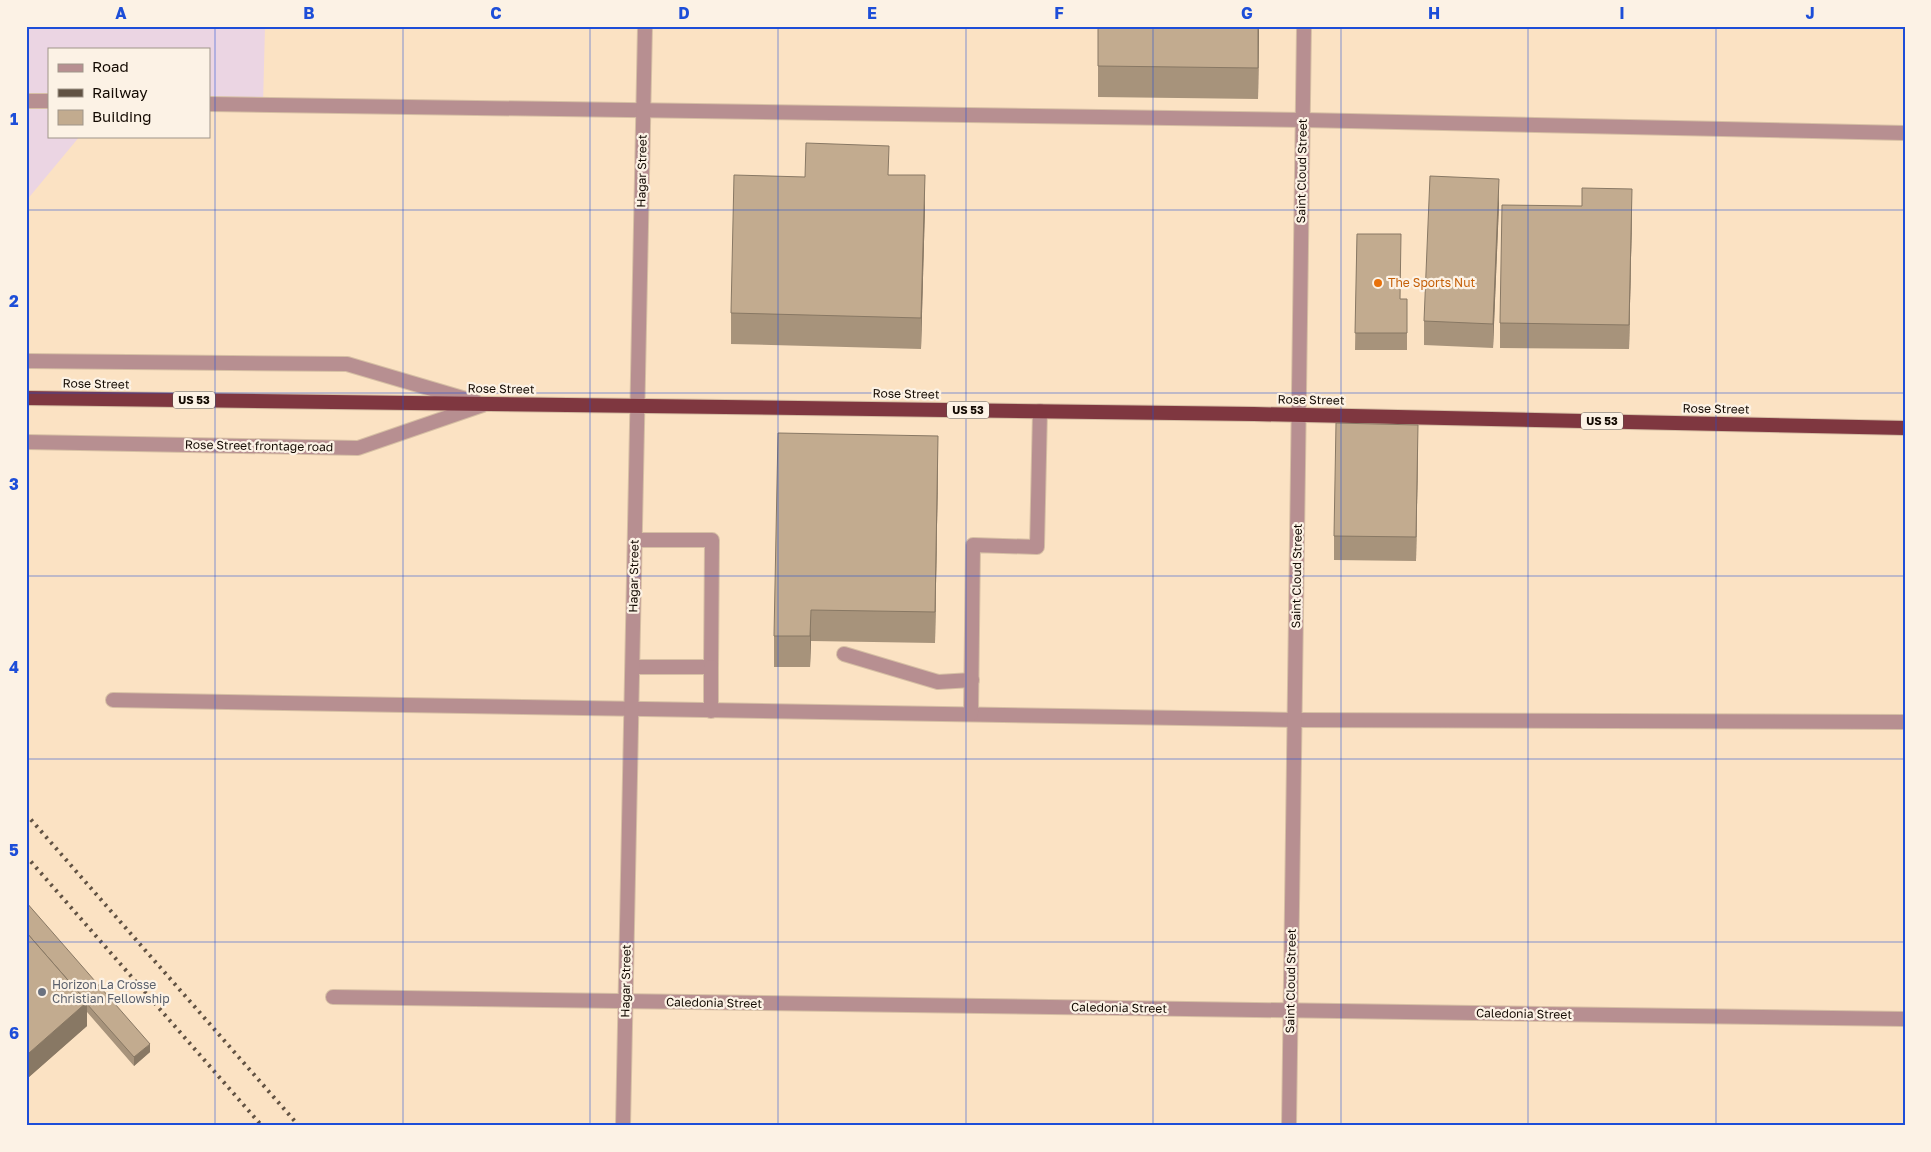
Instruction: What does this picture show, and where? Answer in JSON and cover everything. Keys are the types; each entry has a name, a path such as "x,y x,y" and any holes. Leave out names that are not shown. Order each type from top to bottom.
{"highway":[{"name":"Rose Street","path":"26,398 1299,415 1905,428"}],"street":[{"name":"Hagar Street","path":"624,1126 633,710 636,405 645,26"},
{"name":"Saint Cloud Street","path":"1289,1126 1304,26"},
{"path":"26,101 48,101"},
{"path":"210,104 1303,120 1905,133"},
{"path":"26,361 347,364 484,404"},
{"name":"Rose Street frontage road","path":"26,442 358,448 484,404"},
{"path":"971,714 973,545 1037,547 1040,411"},
{"path":"635,540 712,540 711,711"},
{"path":"844,654 938,682 972,680"},
{"path":"633,667 712,667"},
{"path":"113,700 1295,720 1905,722"},
{"name":"Caledonia Street","path":"333,997 1905,1019"}],"shaded area":[{"path":"26,26 265,26 263,105 210,104 210,48 48,48 48,138 78,138 26,201"}],"building":[{"path":"1098,26 1258,26 1258,68 1098,66"},
{"path":"806,143 889,146 888,175 925,175 921,318 731,313 734,175 805,177"},
{"path":"1430,176 1499,179 1493,324 1424,321"},
{"path":"1582,188 1632,189 1629,325 1500,323 1502,205 1582,206"},
{"name":"The Sports Nut","path":"1357,234 1401,234 1400,299 1407,299 1407,333 1355,333"},
{"path":"1336,423 1418,425 1416,537 1334,536"},
{"path":"778,433 938,436 935,612 811,610 810,636 774,636"},
{"path":"26,902 150,1044 134,1057 26,932"},
{"name":"Horizon La Crosse Christian Fellowship","path":"26,932 87,1002 29,1053 26,1049"}],"railway":[{"path":"26,814 299,1126"},
{"path":"26,856 262,1126"}],"place":[{"name":"The Sports Nut","path":"1378,283"},
{"name":"Horizon La Crosse Christian Fellowship","path":"42,992"}]}
